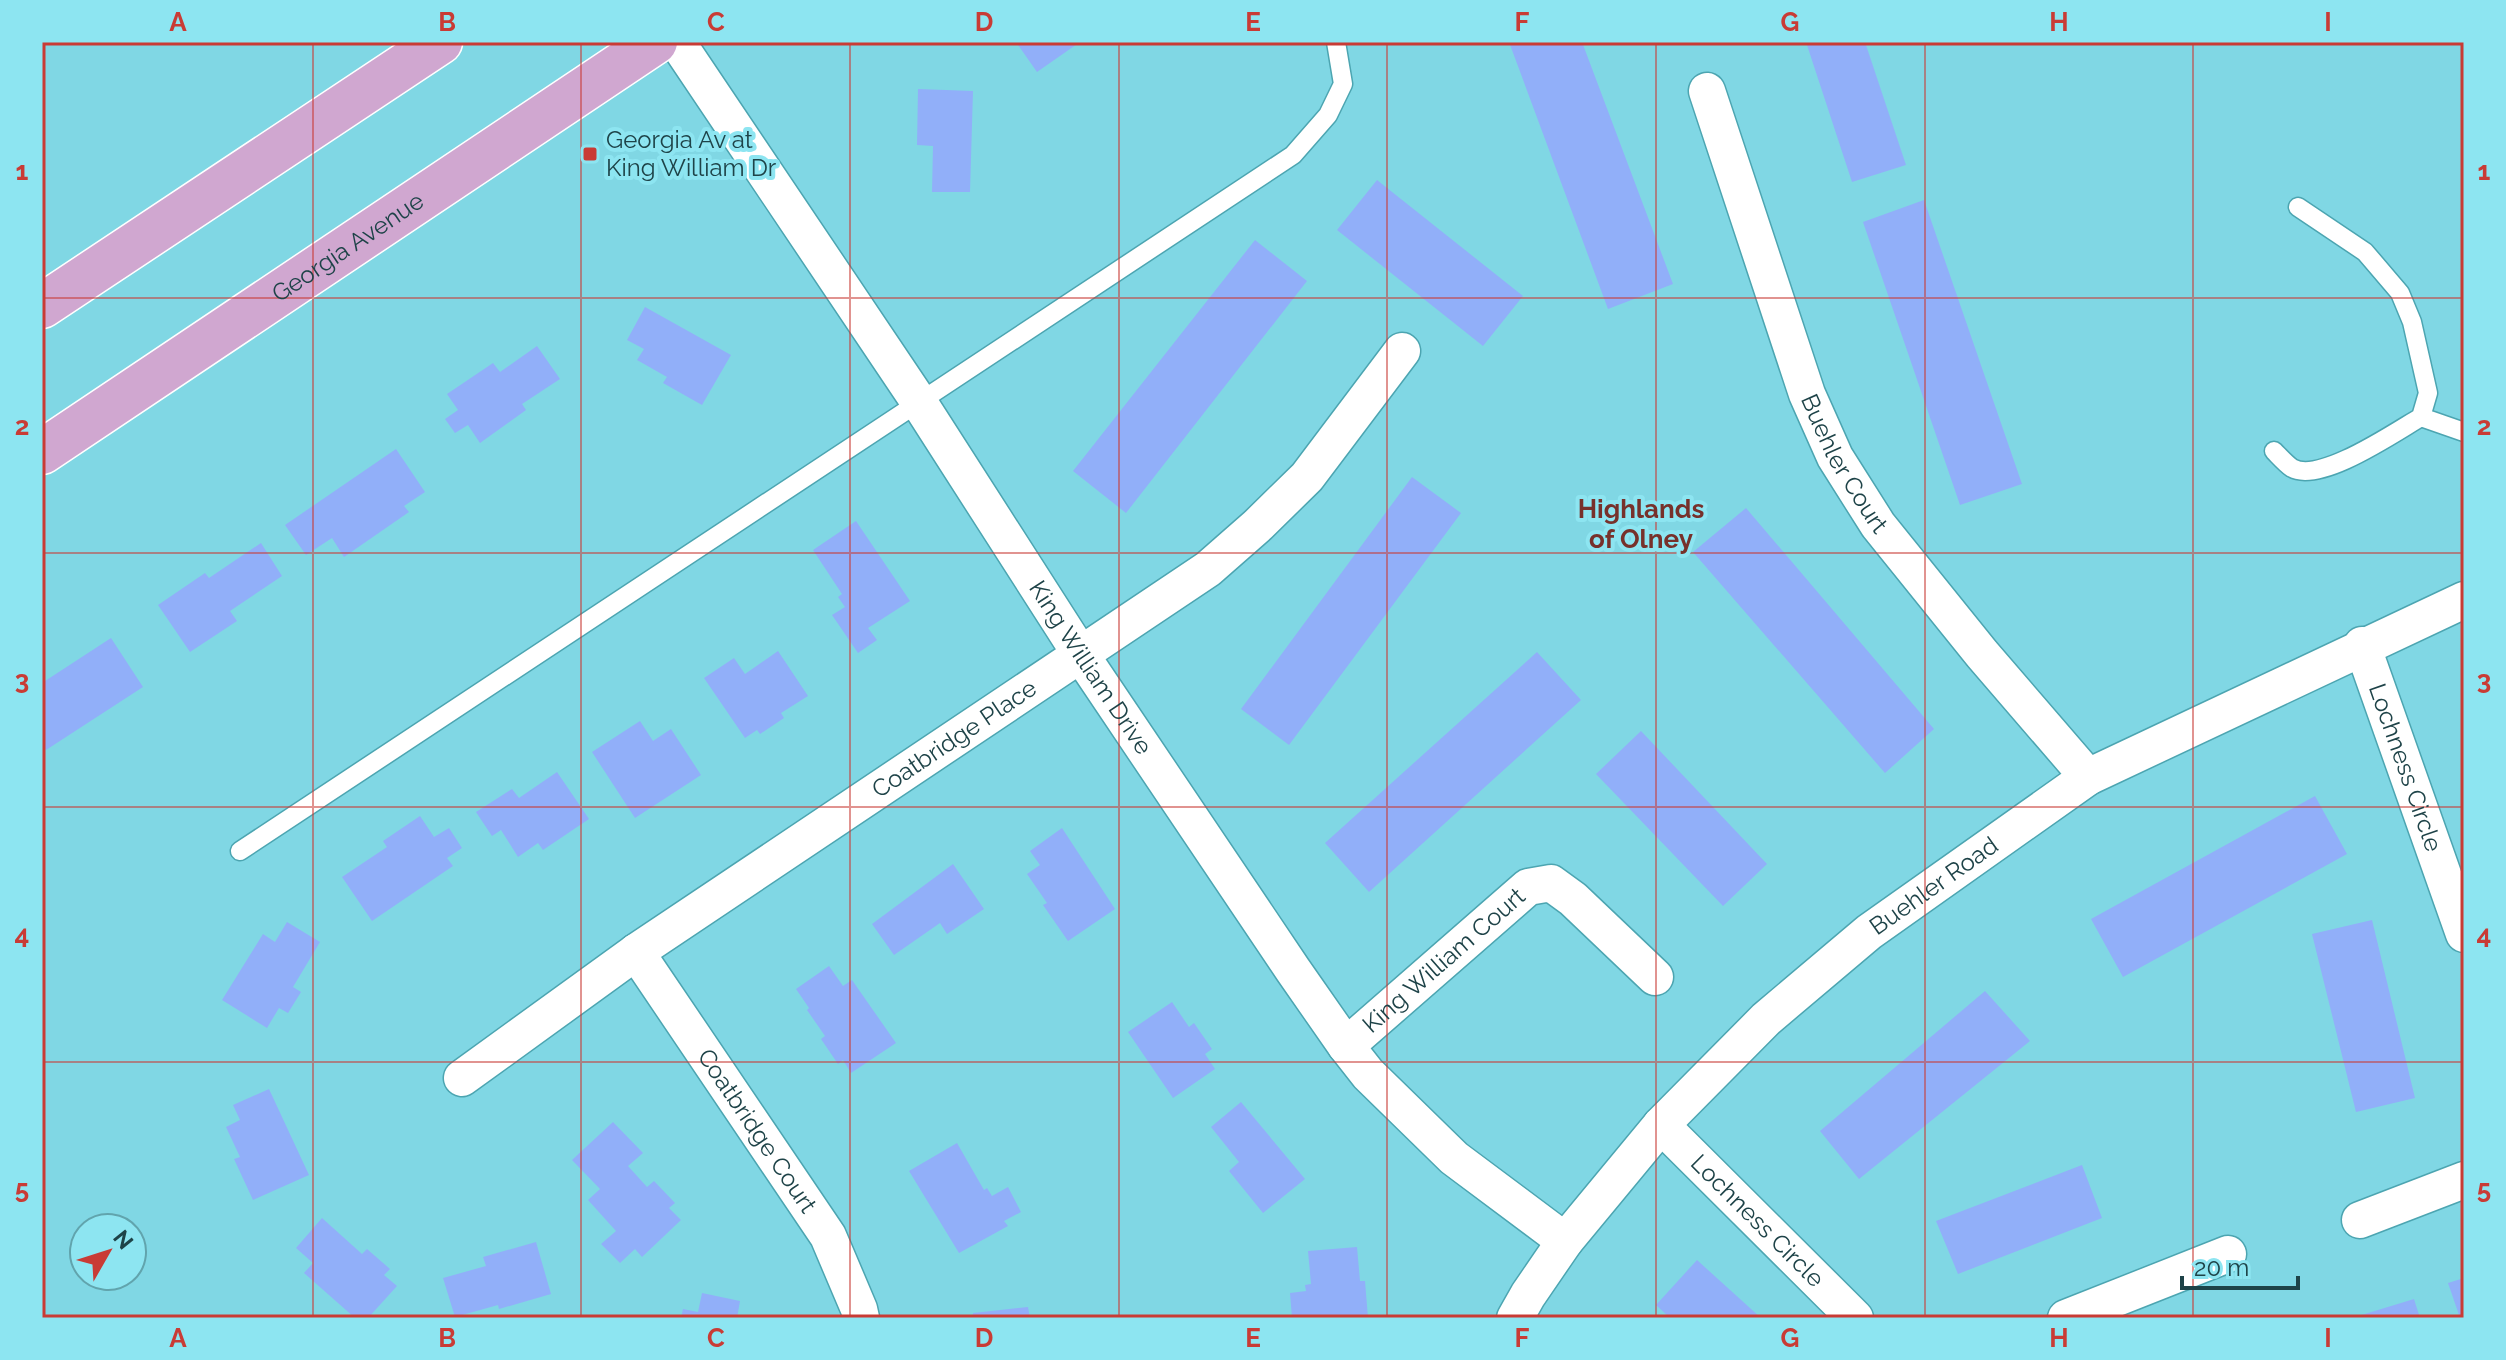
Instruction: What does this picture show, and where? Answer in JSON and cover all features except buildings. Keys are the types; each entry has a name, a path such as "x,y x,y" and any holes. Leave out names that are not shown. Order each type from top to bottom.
{"main road":[{"path":"42,306 440,42"},
{"name":"Georgia Avenue","path":"42,452 655,42"}],"street":[{"name":"King William Drive","path":"677,42 920,403 1081,655 1346,1046 1368,1074 1454,1158 1565,1241"},
{"name":"Buehler Court","path":"1707,91 1807,394 1835,457 1878,525 1982,654 2088,777"},
{"name":"Coatbridge Place","path":"462,1078 636,952 1208,569 1307,477 1402,351"},
{"name":"Buehler Road","path":"1515,1318 1565,1241 1661,1125 1766,1019 1869,932 2088,777 2362,645 2464,600"},
{"name":"Lochness Circle","path":"2362,645 2464,934"},
{"name":"King William Court","path":"1346,1046 1528,887 1551,883 1573,899 1655,977"},
{"name":"Coatbridge Court","path":"636,952 828,1236 861,1318"},
{"name":"Lochness Circle","path":"1661,1125 1855,1318"},
{"path":"2360,1220 2464,1180"},
{"path":"2066,1318 2228,1254"}],"lane":[{"path":"240,851 1293,155 1328,115 1343,84 1336,42"},
{"path":"2274,451 2292,468 2308,472 2327,468 2421,417 2428,393 2412,322 2400,293 2365,252 2298,207"},
{"path":"2421,417 2464,432"}],"place":[{"name":"Georgia Av at King William Dr","path":"590,154"}],"district":[{"name":"Highlands of Olney","path":"1641,524"}]}
